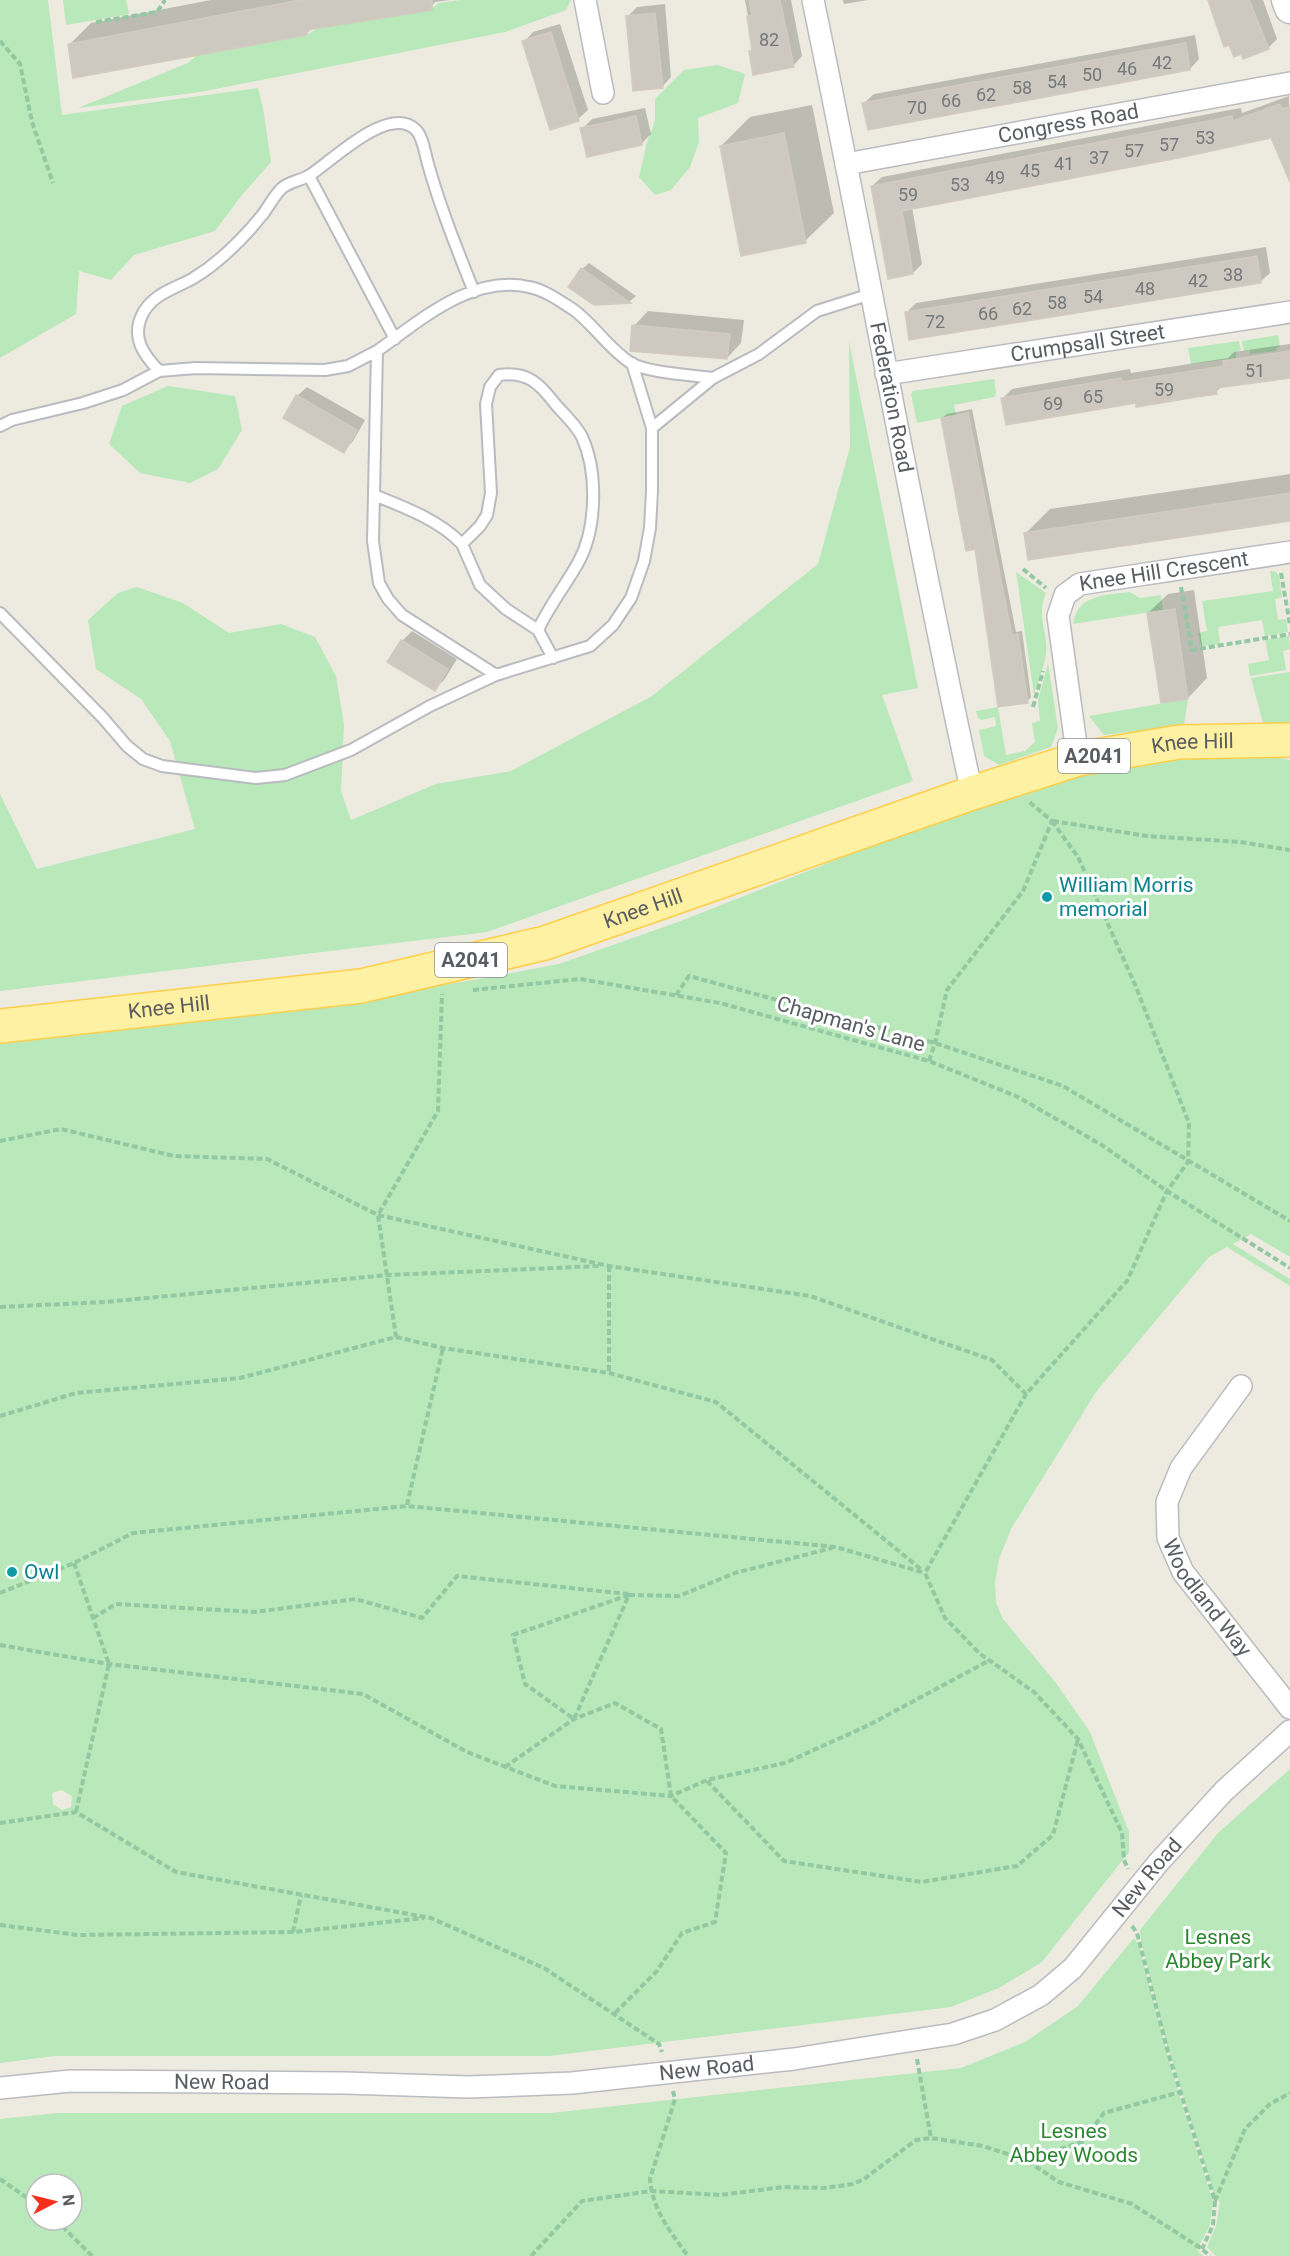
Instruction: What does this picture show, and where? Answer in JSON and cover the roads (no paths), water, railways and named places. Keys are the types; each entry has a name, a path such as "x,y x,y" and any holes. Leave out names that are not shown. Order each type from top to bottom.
{"main road":[{"path":"1287,0 1290,8"},
{"name":"Knee Hill","path":"0,1026 361,986 545,943 972,793 1078,759 1179,742 1284,741"}],"street":[{"path":"585,0 603,93"},
{"name":"Federation Road","path":"813,0 938,637 972,793"},
{"name":"Congress Road","path":"846,164 1290,82"},
{"name":"Crumpsall Street","path":"886,374 1290,312"},
{"name":"Knee Hill Crescent","path":"1078,759 1058,616 1065,595 1080,584 1284,553"},
{"name":"Woodland Way","path":"1241,1386 1181,1467 1167,1502 1168,1538 1183,1572 1290,1708"},
{"name":"New Road","path":"0,2088 70,2080 345,2083 468,2087 572,2083 794,2059 953,2034 995,2020 1041,1995 1073,1968 1158,1863 1224,1791 1290,1731"}],"lane":[{"path":"159,371 139,345 138,329 142,314 151,302 162,293 194,278 222,257 261,217 287,184 309,176 343,148 378,128 392,123 406,125 416,130 437,197 474,292"},
{"path":"309,176 395,339"},
{"path":"0,426 12,420 83,403 123,390 159,371 196,368 325,370 348,366 377,351 449,301 487,287 508,285 530,287 549,294 576,312 632,363 659,370 712,378"},
{"path":"652,428 712,378 759,354 817,311 871,294"},
{"path":"377,351 373,541 379,583 388,599 402,615 496,675"},
{"path":"0,613 103,718 127,746 143,759 162,766 256,778 285,775 351,750 430,706 496,675 590,646 613,625 631,598 644,561 650,528 652,428 632,363"},
{"path":"462,544 480,526 487,515 490,493 486,404 490,387 499,375 513,373 525,376 543,388 582,435 591,462 593,488 589,537 579,562 547,611 538,630"},
{"path":"374,495 452,533 462,544 480,585 506,609 538,630 553,658"}],"place":[{"name":"William Morris memorial","path":"1047,897"},
{"name":"Owl","path":"12,1572"}],"park label":[{"name":"Lesnes Abbey Park","path":"1218,1949"},
{"name":"Lesnes Abbey Woods","path":"1074,2143"}]}
